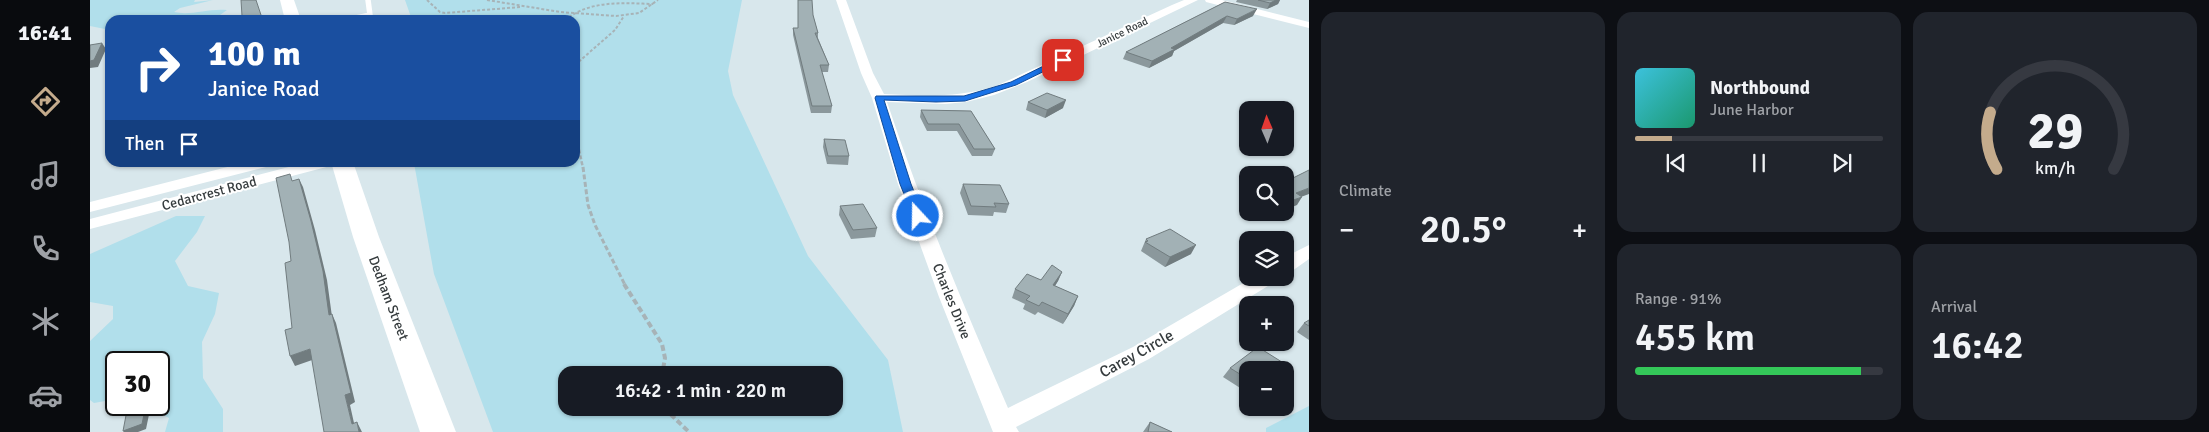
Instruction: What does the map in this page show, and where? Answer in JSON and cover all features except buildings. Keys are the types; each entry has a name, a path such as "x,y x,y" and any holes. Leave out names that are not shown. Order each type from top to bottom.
{"main road":[{"path":"287,0 292,15"},
{"name":"Dedham Street","path":"344,167 366,237 438,432"}],"street":[{"name":"Charles Drive","path":"841,0 867,73 879,98 906,184 949,297 1004,427"},
{"name":"Janice Road","path":"879,98 936,100 981,95 1014,83 1145,20 1193,0"},
{"path":"1210,0 1309,25"},
{"name":"Cedarcrest Road","path":"90,207 248,167"},
{"name":"Cedarcrest Road","path":"90,224 309,167"},
{"path":"1294,260 1309,251"},
{"name":"Carey Circle","path":"1004,427 1141,353 1253,286"}],"lane":[{"path":"368,0 372,13 370,15"}],"path":[{"path":"427,0 445,14 526,6"},
{"path":"487,0 570,13 624,16 639,13 658,0"},
{"path":"570,13 604,1 621,4 653,4"},
{"path":"580,61 614,30 624,16"},
{"path":"580,148 588,205 595,225 623,284 662,344 665,358 664,366"},
{"path":"672,416 689,432"}],"shaded area":[{"path":"90,0 195,0 194,2 213,0 180,8 174,12 227,10 220,15 105,15 105,29 90,26"},
{"path":"405,0 742,0 728,71 733,95 808,256 888,360 903,432 493,432 434,274 415,167 580,167 580,15 410,15"},
{"path":"176,216 205,216 197,232 175,261 188,286 219,293 215,314 202,342 203,378 223,409 223,432 165,432 169,418 165,416 170,416 170,351 105,351 105,401 94,403 90,400 90,341 113,319 113,306 90,302 90,254"},
{"path":"1309,406 1309,432 1266,432 1266,428 1289,416 1294,416 1294,414"}],"route":[{"path":"918,216 879,98 936,100 981,95 1014,83 1063,60"}]}
